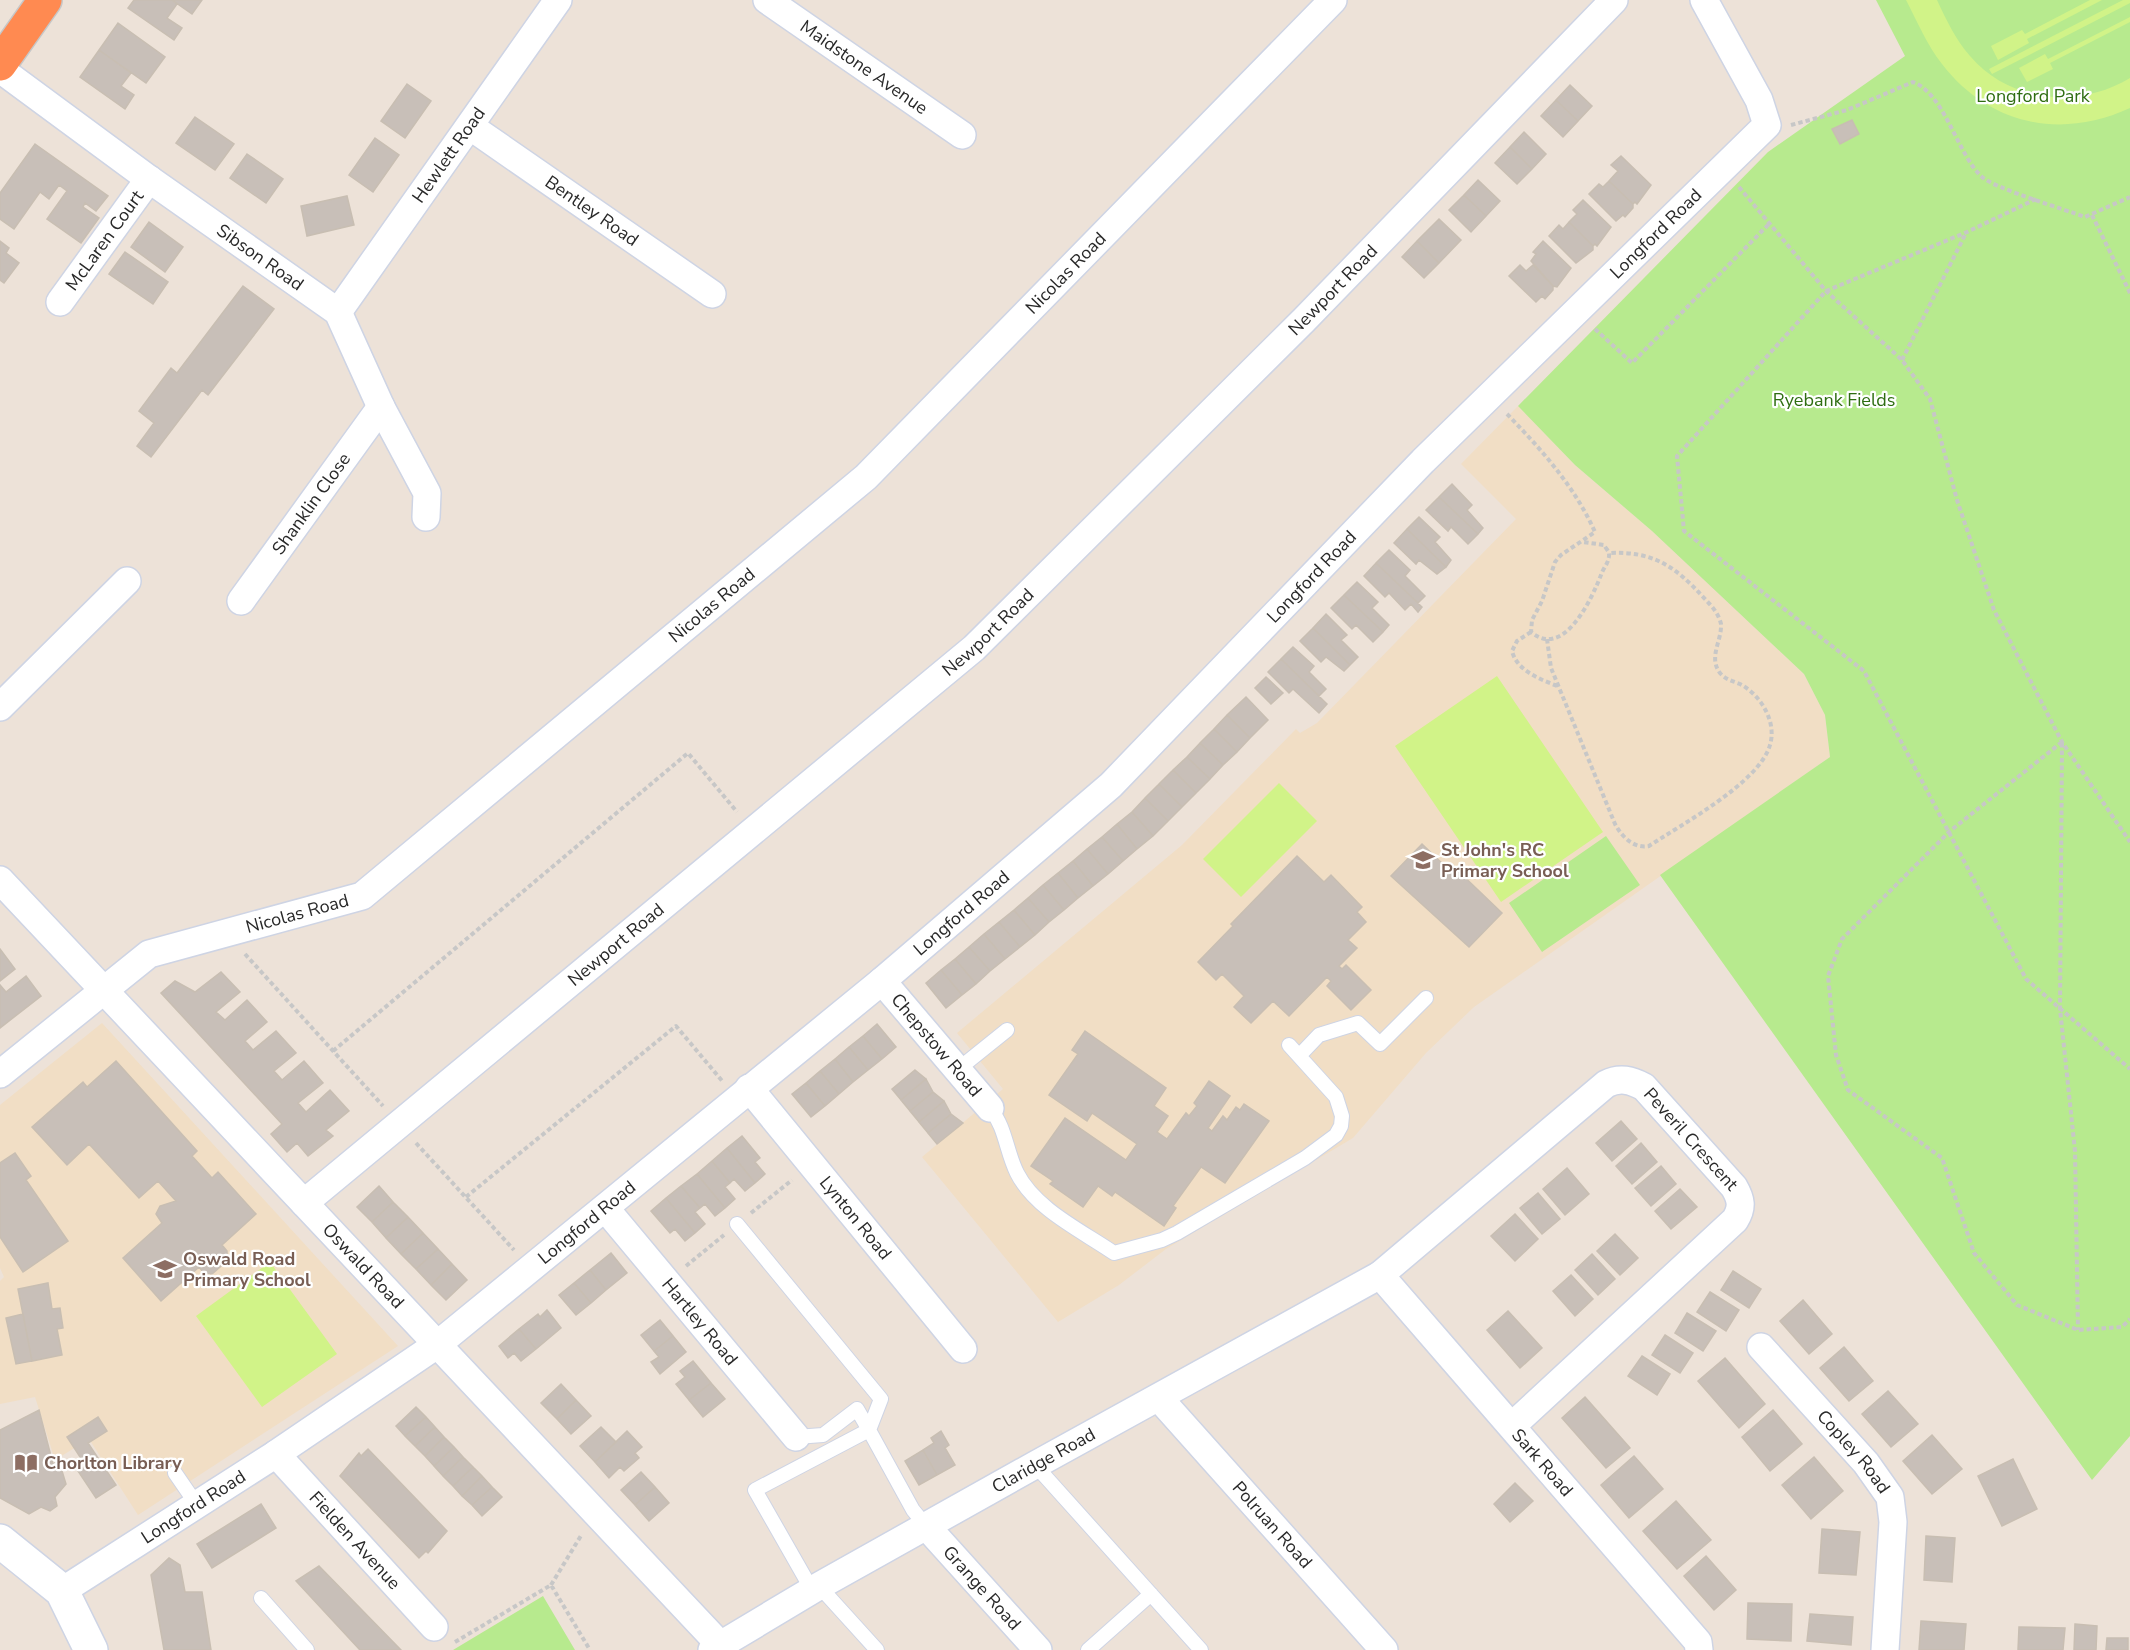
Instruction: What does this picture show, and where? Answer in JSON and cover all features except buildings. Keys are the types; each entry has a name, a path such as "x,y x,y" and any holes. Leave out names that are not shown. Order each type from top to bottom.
{"highway":[{"path":"0,64 45,0"}],"main road":[{"path":"0,1541 62,1591 91,1650"}],"street":[{"name":"Hewlett Road","path":"338,312 471,127 558,0"},
{"name":"Maidstone Avenue","path":"767,0 962,135"},
{"name":"Nicolas Road","path":"0,1074 149,954 362,896 866,477 1333,0"},
{"name":"Newport Road","path":"304,1203 974,648 1304,320 1614,0"},
{"path":"1704,0 1759,100 1767,125"},
{"name":"Sibson Road","path":"0,69 149,179 338,312"},
{"name":"Longford Road","path":"62,1591 276,1454 438,1344 742,1093 882,981 1111,785 1415,470 1767,125"},
{"name":"Bentley Road","path":"471,127 712,294"},
{"name":"McLaren Court","path":"60,302 149,179"},
{"path":"338,312 381,407 428,493 426,517"},
{"name":"Shanklin Close","path":"241,601 381,407"},
{"path":"0,707 127,580"},
{"name":"Oswald Road","path":"0,880 596,1512 719,1648"},
{"name":"Chepstow Road","path":"882,981 956,1071 990,1108"},
{"name":"Peveril Crescent","path":"1380,1275 1606,1084 1615,1080 1635,1082 1644,1087 1734,1187 1741,1204 1735,1220 1512,1426"},
{"name":"Lynton Road","path":"742,1093 963,1349"},
{"name":"Hartley Road","path":"605,1208 796,1437"},
{"name":"Claridge Road","path":"719,1648 816,1588 1380,1275"},
{"name":"Sark Road","path":"1380,1275 1698,1642 1699,1650"},
{"name":"Copley Road","path":"1761,1347 1866,1463 1890,1497 1893,1522 1885,1650"},
{"name":"Polruan Road","path":"1159,1398 1384,1650"},
{"name":"Fielden Avenue","path":"276,1454 441,1636"},
{"name":"Grange Road","path":"927,1527 1038,1650"}],"lane":[{"path":"1299,1056 1319,1035 1358,1023 1380,1044 1426,998"},
{"path":"956,1071 1007,1030"},
{"path":"990,1108 1001,1125 1017,1173 1026,1187 1064,1219 1114,1252 1162,1240 1177,1233 1305,1158 1336,1135 1341,1126 1342,1116 1336,1097 1289,1045"},
{"path":"737,1224 881,1399 869,1430 755,1490 816,1588 877,1650"},
{"path":"796,1437 824,1435 857,1409 913,1510 927,1527"},
{"path":"1035,1465 1201,1650"},
{"path":"176,1473 197,1505"},
{"path":"1088,1650 1151,1594"},
{"path":"261,1598 307,1650"}],"path":[{"path":"1767,125 1796,125 1847,110 1913,81 1927,89 1982,177 2085,216 2092,215 2130,197"},
{"path":"1721,170 1745,191 1826,291 1902,360 1930,399 1957,500 1994,610 2062,742 2130,842"},
{"path":"2036,199 1967,232 1826,291 1677,456 1684,531 1864,671 2026,979 2130,1069"},
{"path":"2092,215 2130,293"},
{"path":"1576,312 1632,363 1770,223"},
{"path":"1902,360 1967,232"},
{"path":"1490,396 1532,441 1585,510 1595,532 1561,555 1556,562 1532,620 1531,632"},
{"path":"1531,632 1537,637 1547,639 1558,636 1582,616 1608,563 1609,553 1604,545 1583,542"},
{"path":"1547,639 1548,658 1558,687 1615,824 1629,841 1642,848 1649,846 1749,777 1761,763 1771,744 1772,732 1766,710 1748,689 1730,681 1719,671 1715,661 1721,625 1710,604 1685,577 1670,565 1630,554 1609,553"},
{"path":"1531,632 1517,641 1512,651 1514,661 1535,676 1558,687"},
{"path":"2062,742 1950,831 1842,939 1828,976 1836,1055 1848,1090 1942,1158 1974,1253 2017,1305 2078,1330 2122,1327 2130,1319"},
{"path":"2062,742 2060,1009 2076,1161 2078,1330"},
{"path":"333,1051 688,753 754,831"},
{"path":"248,957 383,1106"},
{"path":"466,1197 676,1026 742,1093"},
{"path":"418,1144 513,1249"},
{"path":"441,1636 551,1585 596,1512"},
{"path":"551,1585 590,1650"}],"shaded area":[{"name":"St John's RC Primary School","path":"1518,406 1575,465 1652,531 1804,674 1825,715 1830,757 1474,1007 1426,1053 1353,1138 1166,1249 1119,1285 1058,1322 922,1157 1003,1089 957,1033 1182,845 1296,729 1300,733 1317,723 1516,519 1461,464"},
{"name":"Oswald Road Primary School","path":"102,1023 398,1346 138,1515 89,1439 55,1460 35,1397 0,1404 0,1281 4,1277 0,1268 0,1105"}],"green space":[{"name":"Ryebank Fields","path":"1876,0 2130,0 2130,1436 2092,1480 1660,875 1830,757 1825,715 1804,674 1652,531 1575,465 1518,406 1768,152 1905,56"},
{"name":"Longford Park","path":"1906,0 1937,0 1951,29 1970,56 1986,72 2005,84 2025,92 2068,97 2110,88 2130,78 2130,108 2104,118 2078,123 2053,124 2028,121 2004,113 1982,101 1961,85 1942,64"},
{"path":"2090,0 2102,0 2027,39 2029,43 1998,60 1991,46 2022,30 2025,34"},
{"path":"2123,0 2130,0 2130,3 1992,74 1989,69"},
{"path":"2130,17 2130,22 2050,63 2053,69 2027,82 2019,68 2045,54 2048,59"},
{"path":"1497,676 1603,832 1501,902 1395,746"},
{"path":"1279,783 1317,821 1241,897 1203,859"},
{"path":"1606,836 1640,885 1542,952 1509,903"},
{"path":"270,1262 337,1354 262,1407 196,1316"},
{"path":"543,1596 575,1650 453,1650"}],"place":[{"name":"St John's RC Primary School","path":"1423,860"},
{"name":"Oswald Road Primary School","path":"165,1269"},
{"name":"Chorlton Library","path":"26,1463"}]}
